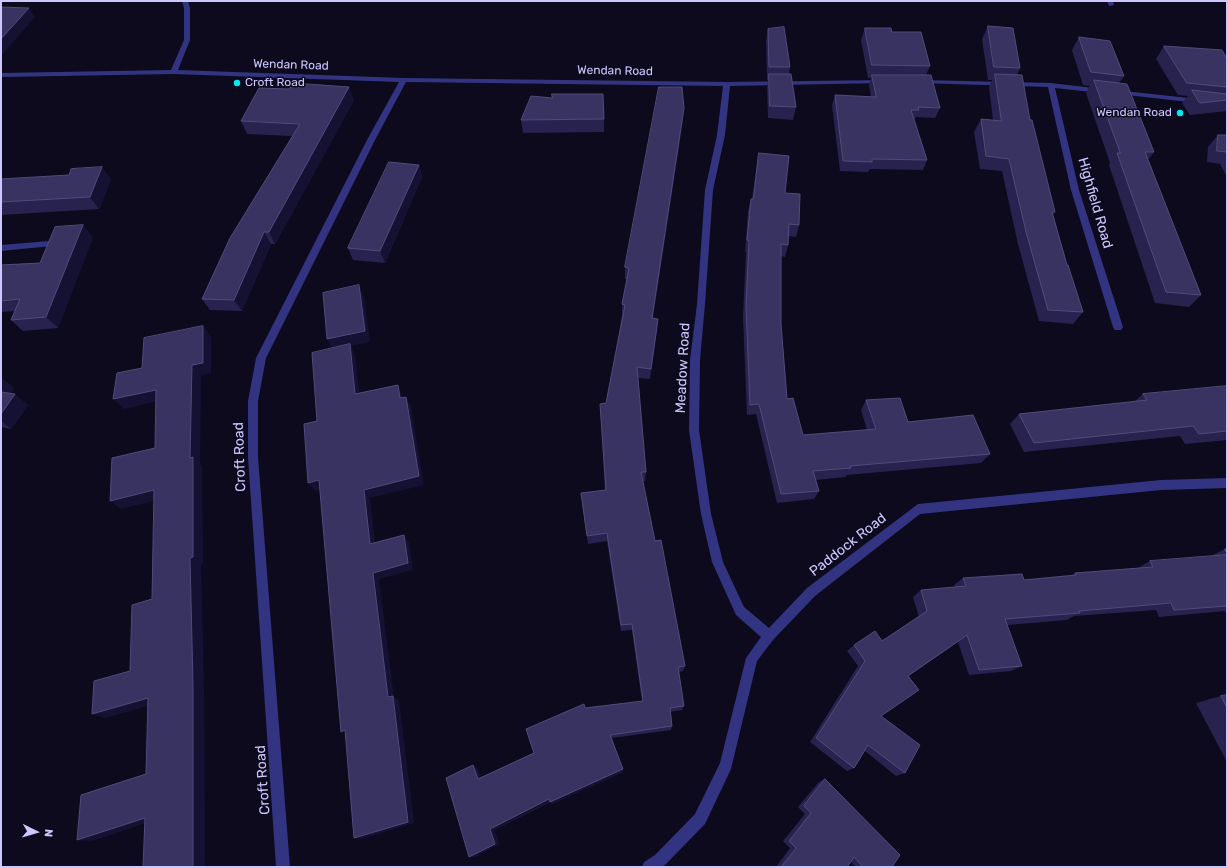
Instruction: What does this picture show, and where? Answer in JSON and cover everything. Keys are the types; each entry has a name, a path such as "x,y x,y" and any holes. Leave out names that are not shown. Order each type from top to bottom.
{"street":[{"path":"174,72 187,40 187,8 185,1"},
{"name":"Wendan Road","path":"1,74 174,72 404,80 727,84 888,81"},
{"name":"Croft Road","path":"283,867 253,457 253,401 261,358 371,140 404,80"},
{"path":"912,82 1051,85 1204,102"},
{"name":"Meadow Road","path":"727,84 721,135 709,190 701,304 695,360 694,430 706,514 718,562 740,611 769,636"},
{"name":"Highfield Road","path":"1051,85 1075,190 1118,327"},
{"path":"1,248 49,244"},
{"name":"Paddock Road","path":"649,867 660,860 700,819 726,764 752,658 769,636 811,592 918,509 1161,485 1227,483"}],"building":[{"path":"1,7 29,8 1,39"},
{"path":"988,26 1013,28 1020,68 994,67"},
{"path":"784,27 790,67 769,67 768,29"},
{"path":"865,28 891,28 892,32 921,32 930,66 872,65"},
{"path":"1079,37 1110,41 1124,76 1091,72"},
{"path":"1164,46 1222,50 1227,59 1227,87 1187,83"},
{"path":"769,74 791,74 796,107 770,106"},
{"path":"995,74 1022,75 1030,120 1032,120 1055,212 1052,212 1067,265 1083,312 1048,310 1026,232 1009,159 986,156 981,119 1001,121"},
{"path":"872,75 931,75 940,108 918,107 919,110 911,110 927,160 872,159 872,162 843,161 835,95 876,97"},
{"path":"1094,80 1127,84 1154,152 1145,152 1201,295 1166,292 1117,153 1120,153"},
{"path":"293,83 349,87 269,232 264,232 234,300 202,299 230,238 300,124 241,121 259,88 289,89"},
{"path":"659,87 682,87 684,108 652,318 658,319 651,369 637,367 646,472 641,472 655,541 661,540 685,666 678,667 684,706 670,708 672,726 610,735 623,769 550,802 549,799 490,829 495,844 469,857 446,778 473,765 478,779 534,753 526,729 584,704 585,708 643,701 632,624 621,625 607,533 587,536 581,493 606,490 600,404 606,403 625,305 622,304 629,268 625,267"},
{"path":"1192,90 1227,94 1227,100 1200,103"},
{"path":"552,94 603,94 604,119 521,120 531,96 552,98"},
{"path":"1218,135 1227,135 1227,152 1217,151"},
{"path":"759,153 789,156 785,193 800,194 799,225 789,224 788,245 781,244 781,324 787,399 793,398 803,435 876,429 866,400 900,398 908,422 973,415 990,454 850,466 851,468 813,471 819,491 781,494 759,404 750,405 746,306 749,241 747,240 751,199 753,199"},
{"path":"389,162 419,165 380,251 348,248"},
{"path":"102,167 90,197 1,202 1,179 69,175 71,169"},
{"path":"83,225 46,317 11,320 20,299 1,301 1,265 40,263 55,227"},
{"path":"359,285 365,331 327,339 323,293"},
{"path":"203,326 203,363 192,365 190,458 193,457 193,557 190,558 193,685 193,867 143,867 145,818 77,840 81,795 146,774 148,698 92,714 94,681 130,671 132,605 152,599 154,490 110,501 112,458 155,448 156,390 113,399 117,373 142,368 144,338"},
{"path":"350,344 355,394 398,385 400,398 406,397 419,476 364,490 370,544 404,535 408,563 373,573 388,697 393,696 408,822 354,838 345,730 341,732 319,480 308,483 304,424 317,421 312,353"},
{"path":"1227,386 1227,431 1199,434 1193,426 1034,443 1019,414 1147,400 1143,394"},
{"path":"1,392 15,394 1,414"},
{"path":"1227,555 1227,606 1174,610 1171,603 1079,611 1080,613 1005,619 1022,666 979,670 967,635 908,676 919,690 881,716 920,745 905,773 868,745 854,768 816,738 865,661 854,645 875,631 882,641 927,611 921,590 966,586 963,578 1022,574 1024,580 1076,575 1075,573 1153,567 1150,561"},
{"path":"1227,695 1227,708 1221,696"},
{"path":"825,779 900,855 892,867 863,867 854,857 847,867 781,867 796,848 789,841 811,813 804,806"}],"place":[{"name":"Croft Road","path":"237,83"},
{"name":"Wendan Road","path":"1180,113"}]}
